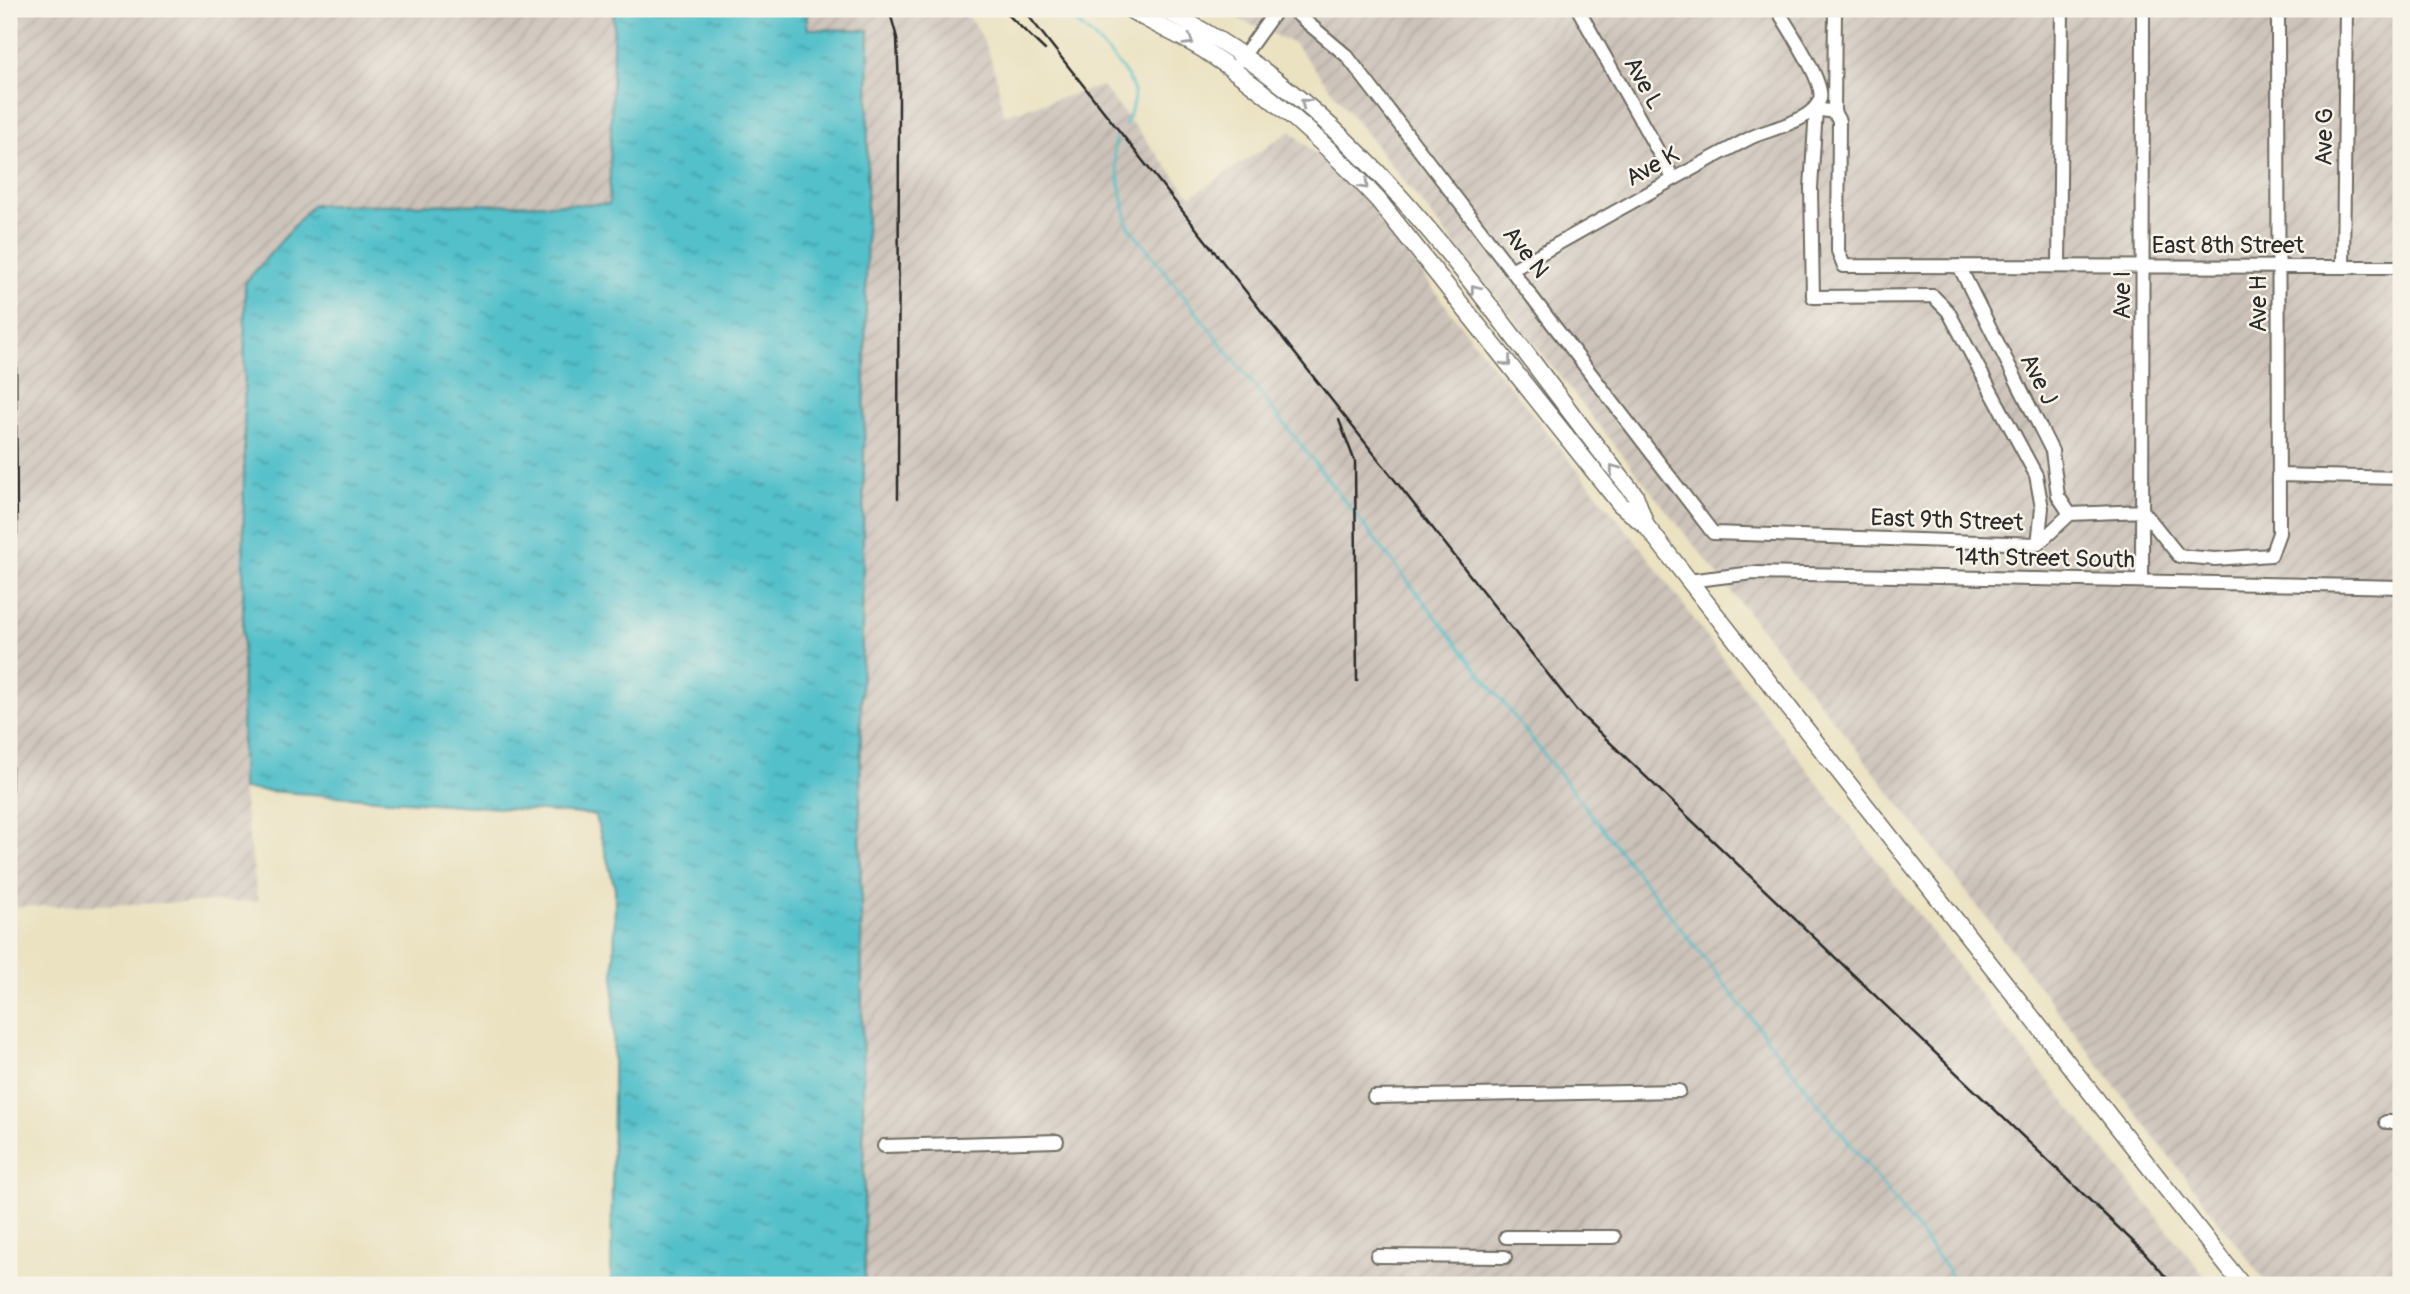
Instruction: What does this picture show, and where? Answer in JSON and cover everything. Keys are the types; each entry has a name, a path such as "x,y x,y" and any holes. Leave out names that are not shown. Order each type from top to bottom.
{"main road":[{"path":"1129,9 1185,38 1233,70 1298,120 1371,192 1620,504 1647,527 2242,1285"},
{"path":"1162,9 1186,20 1244,55 1321,116 1391,185 1635,495 1647,527"}],"street":[{"path":"1233,70 1278,9"},
{"name":"Ave N","path":"1291,9 1347,56 1713,533"},
{"name":"Ave L","path":"1578,9 1673,178"},
{"path":"1777,9 1818,81 1821,96 1816,109 1811,188 1813,297 1933,296 1948,311 2036,475 2042,508 2038,544"},
{"path":"1816,109 1834,112 1835,9"},
{"path":"2059,265 2062,9"},
{"name":"Ave I","path":"2142,581 2143,9"},
{"name":"Ave H","path":"2143,511 2179,556 2215,559 2271,555 2279,533 2278,9"},
{"name":"Ave G","path":"2343,267 2346,9"},
{"name":"Ave K","path":"1513,270 1673,178 1760,134 1807,116 1816,109"},
{"name":"East 8th Street","path":"1834,112 1839,121 1838,251 1843,265 2401,267"},
{"name":"Ave J","path":"1959,266 2052,452 2058,496 2070,514"},
{"path":"2278,475 2401,478"},
{"path":"2070,514 2143,511"},
{"name":"East 9th Street","path":"1713,533 2038,544 2070,514"},
{"name":"14th Street South","path":"1688,581 1753,573 2401,587"},
{"path":"1374,1097 1679,1091"},
{"path":"2386,1122 2401,1122"},
{"path":"884,1146 1057,1141"},
{"path":"1506,1237 1614,1237"},
{"path":"1377,1256 1505,1257"}],"shaded area":[{"path":"9,9 614,9 609,205 312,205 242,789 258,901 9,907"},
{"path":"806,9 962,9 977,28 988,50 997,79 1003,115 1102,86 1191,196 1291,131 1370,205 1472,340 1642,549 1986,1003 2212,1285 865,1285 860,805 868,30 807,29"},
{"path":"1216,9 2401,9 2401,1285 2268,1285 1859,752 1295,44"}],"water":[{"path":"614,9 806,9 808,29 869,30 860,805 865,1285 611,1285 615,888 595,815 242,789 245,283 312,205 609,204"}],"waterway":[{"path":"1062,9 1105,49 1132,85 1133,103 1125,126"},
{"path":"1116,137 1114,155 1128,225 1959,1285"}],"railway":[{"path":"889,9 897,38 899,87 898,498"},
{"path":"1002,9 1045,50"},
{"path":"1023,9 1577,711 2145,1253 2173,1285"},
{"path":"9,290 16,346 17,534"},
{"path":"1339,420 1355,462 1357,681"},
{"path":"9,628 13,656 11,880"}]}
